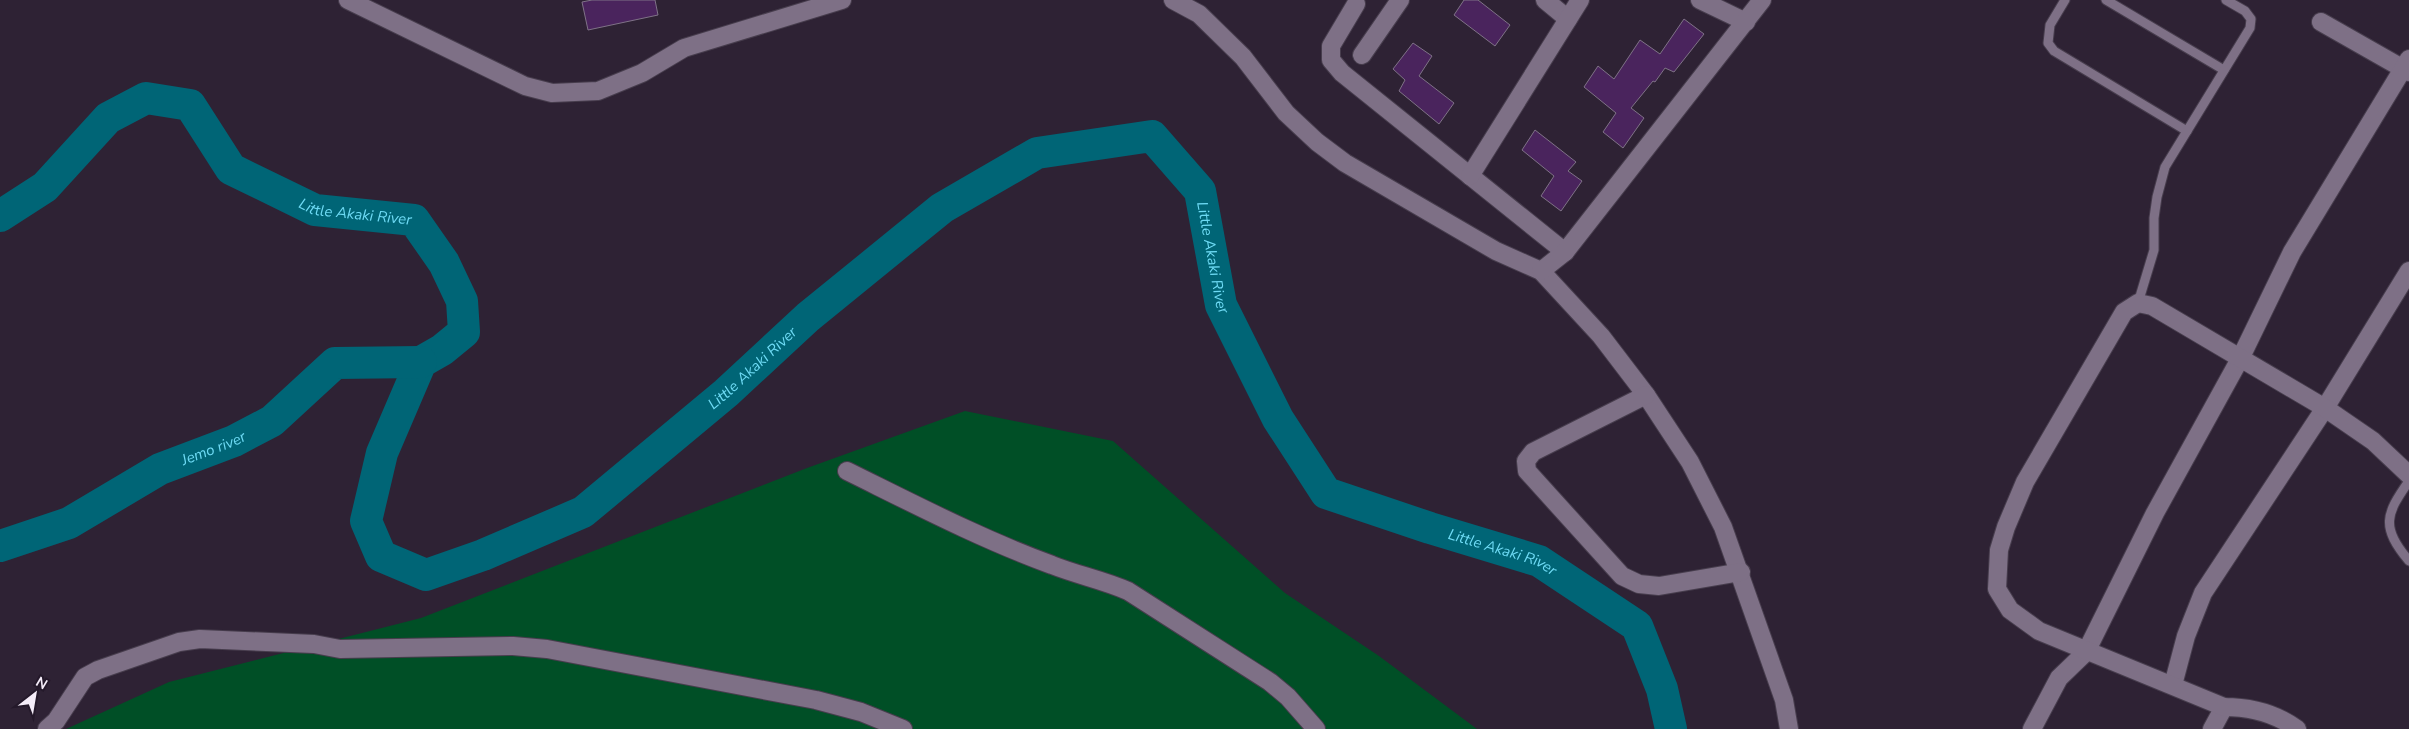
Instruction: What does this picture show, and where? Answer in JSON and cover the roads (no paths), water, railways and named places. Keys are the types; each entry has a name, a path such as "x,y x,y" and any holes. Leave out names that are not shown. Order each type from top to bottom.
{"street":[{"path":"348,0 525,86 552,93 576,94 598,91 642,73 684,48 842,0"},
{"path":"1174,0 1199,14 1243,57 1286,113 1317,142 1345,163 1496,251 1541,271 1617,354 1690,462 1723,527 1741,572 1784,700 1788,729"},
{"path":"1362,56 1400,0"},
{"path":"1544,0 1568,19"},
{"path":"1470,176 1580,0"},
{"path":"1700,0 1746,22"},
{"path":"1541,271 1565,252 1762,0"},
{"path":"1356,4 1331,46 1331,60 1342,73 1565,252"},
{"path":"2032,729 2059,678 2086,652 2155,513 2241,357 2292,252 2407,67 2321,22"},
{"path":"2173,685 2186,636 2203,593 2325,408 2409,271"},
{"path":"2297,729 2281,717 2246,707 2224,707 2173,685 2086,652 2039,631 2010,610 1997,589 1999,550 2006,527 2025,482 2124,312 2138,303 2152,306 2325,408 2373,441 2409,475"},
{"path":"1646,395 1533,452 1526,462 1527,471 1622,576 1639,584 1659,586 1741,572"},
{"path":"847,471 984,537 1052,566 1128,590 1270,682 1288,697 1316,729"},
{"path":"47,729 56,721 85,677 98,670 179,642 200,639 314,644 340,649 513,646 547,649 816,700 861,712 903,729"},
{"path":"2212,729 2224,707"}],"lane":[{"path":"2065,0 2050,25 2048,44 2054,51 2187,132"},
{"path":"2106,0 2224,70"},
{"path":"2138,303 2154,250 2154,218 2163,175 2250,28 2251,19 2245,12 2226,0"},
{"path":"2409,481 2388,515 2391,537 2409,561"}],"waterway":[{"name":"Little Akaki River","path":"0,216 45,187 108,118 146,98 190,105 231,169 315,210 414,220 444,263 462,301 464,332 442,350 421,362 382,453 366,521 381,556 426,575 483,555 583,512 726,393 808,317 942,208 1037,153 1152,136 1200,191 1221,305 1278,419 1326,493 1430,528 1539,561 1637,626 1662,689 1671,729"},
{"name":"Jemo river","path":"0,546 69,523 160,469 234,441 272,421 335,363 421,362"}]}
